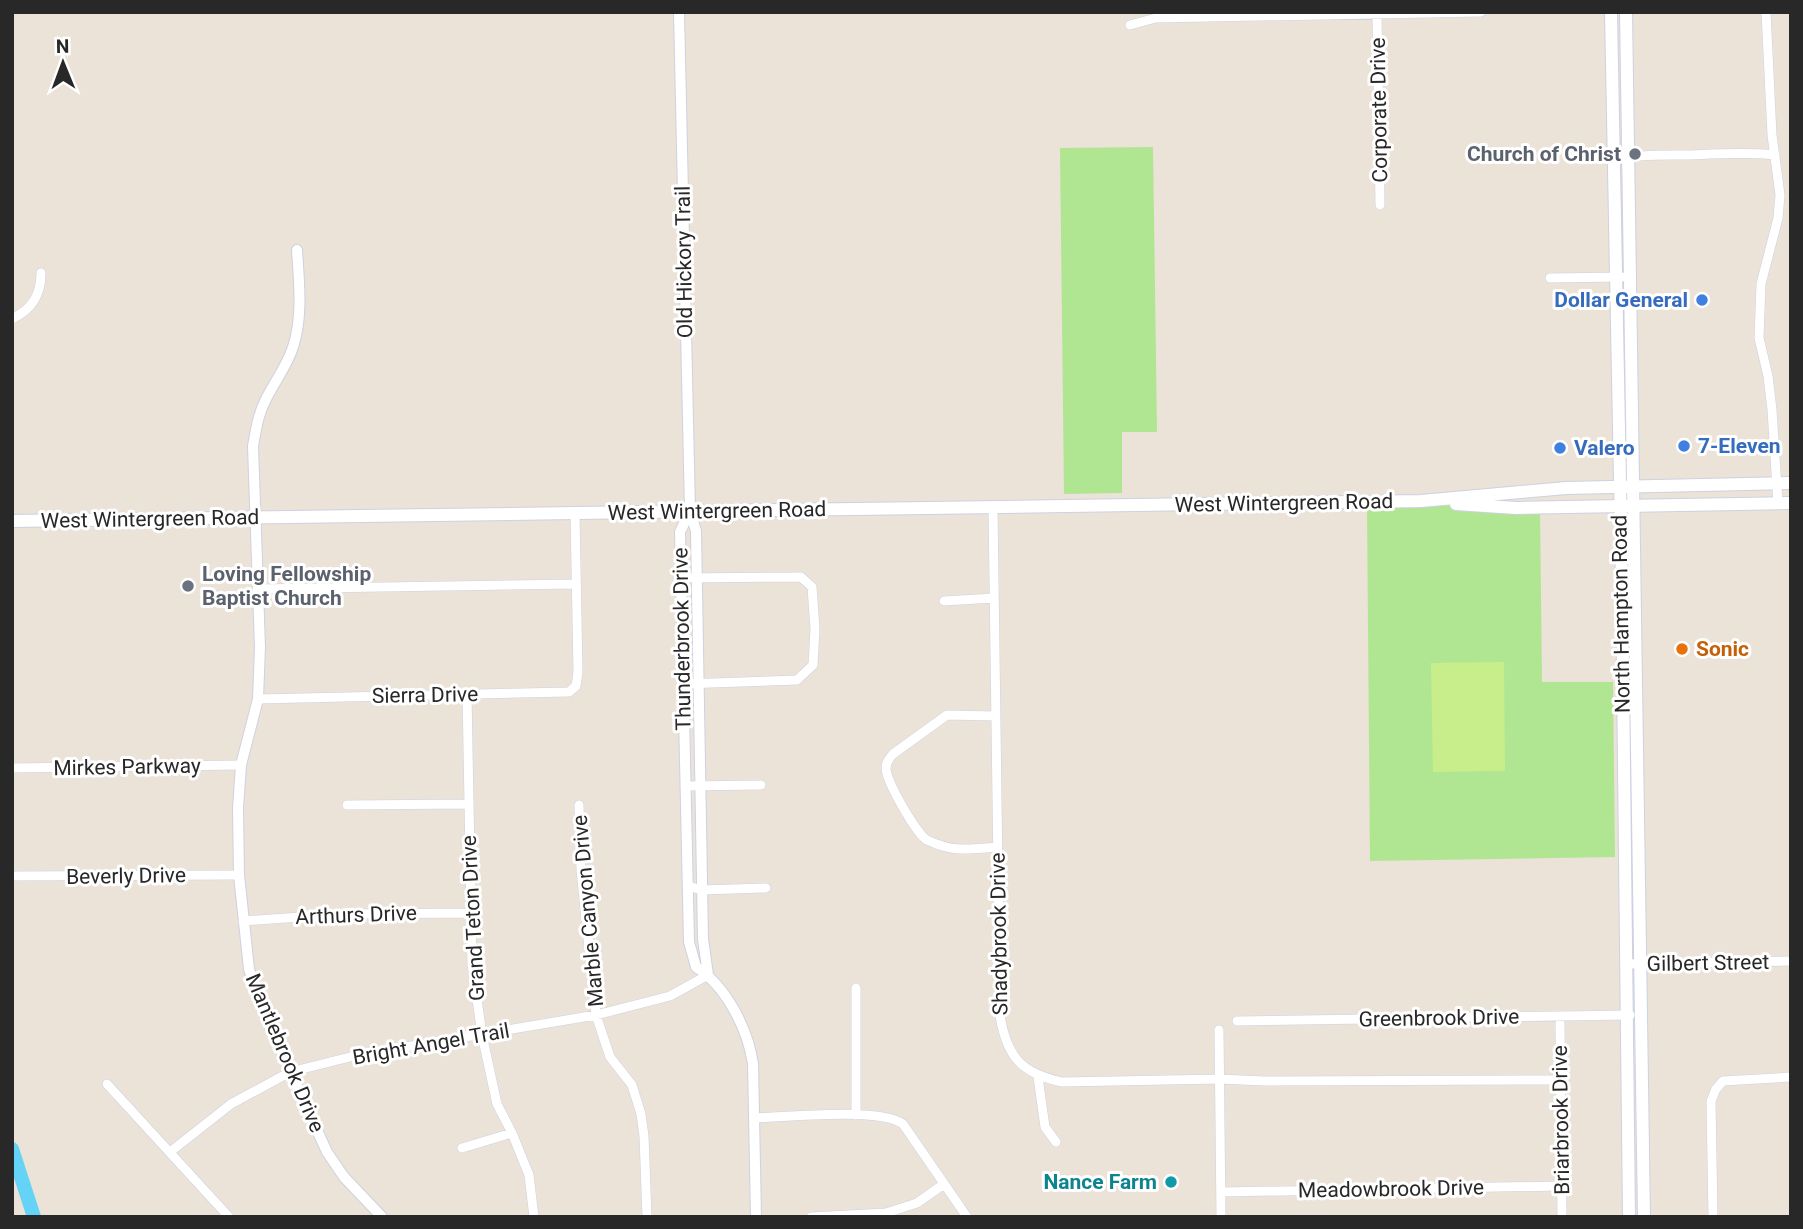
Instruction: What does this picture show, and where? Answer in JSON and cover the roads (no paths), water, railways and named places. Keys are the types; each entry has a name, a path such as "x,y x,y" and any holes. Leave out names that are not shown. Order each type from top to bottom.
{"main road":[{"name":"North Hampton Road","path":"1611,12 1629,1217"},
{"name":"North Hampton Road","path":"1626,12 1644,1217"},
{"name":"West Wintergreen Road","path":"12,521 1421,501 1564,488 1784,484"},
{"path":"1452,503 1558,497 1562,495 1564,488"},
{"name":"West Wintergreen Road","path":"1421,501 1516,508 1785,503"},
{"path":"1622,685 1637,685"}],"street":[{"name":"Old Hickory Trail","path":"679,12 690,511"},
{"path":"1130,25 1156,18 1481,12"},
{"path":"1766,12 1780,206 1773,244 1761,284 1759,338 1768,376 1785,503"},
{"name":"Corporate Drive","path":"1377,14 1380,205"},
{"path":"1614,162 1629,157 1751,153 1775,155"},
{"name":"Mantlebrook Drive","path":"297,250 298,324 294,345 286,366 259,414 253,446 260,647 258,699 242,765 238,808 239,875 248,968 263,1011 327,1152 344,1177 379,1216"},
{"path":"12,319 27,312 35,300 39,292 41,273"},
{"path":"1550,278 1631,277"},
{"name":"Shadybrook Drive","path":"993,507 1000,1016 1004,1040 1010,1052 1038,1077"},
{"name":"Thunderbrook Drive","path":"690,511 696,531 703,939 708,975"},
{"name":"Thunderbrook Drive","path":"690,511 680,532 689,942 696,967 708,975 740,1020 751,1046 756,1217"},
{"path":"257,589 576,584 575,513"},
{"path":"681,578 801,577 812,587 814,629 813,665 797,680 682,684"},
{"name":"Sierra Drive","path":"258,699 569,692 576,686 578,672 576,584"},
{"path":"944,601 994,598"},
{"name":"Grand Teton Drive","path":"467,694 472,964 481,1035 497,1104 512,1133 528,1175 534,1217"},
{"path":"995,716 947,716 893,754 887,760 886,770 891,784 923,838 954,850 997,848"},
{"name":"Mirkes Parkway","path":"12,768 242,765"},
{"path":"686,786 761,785"},
{"path":"347,804 468,804"},
{"name":"Marble Canyon Drive","path":"579,805 581,870 596,1015 610,1058 632,1085 641,1114 647,1217"},
{"name":"Beverly Drive","path":"12,876 239,875"},
{"path":"688,886 702,890 766,888"},
{"name":"Arthurs Drive","path":"243,922 379,912 470,913"},
{"name":"Gilbert Street","path":"1626,964 1791,961"},
{"name":"Bright Angel Trail","path":"170,1152 231,1104 290,1072 358,1055 596,1015 670,996 708,975"},
{"path":"856,988 856,1115"},
{"name":"Greenbrook Drive","path":"1237,1021 1641,1014"},
{"name":"Briarbrook Drive","path":"1559,1023 1562,1217"},
{"path":"1219,1030 1221,1217"},
{"path":"1056,1142 1045,1127 1038,1077 1062,1082 1219,1079 1265,1082 1560,1080"},
{"path":"1713,1217 1711,1101 1716,1089 1723,1081 1791,1077"},
{"path":"107,1084 229,1217"},
{"path":"755,1118 856,1115 896,1119 967,1217"},
{"path":"462,1148 512,1133"},
{"path":"811,1217 886,1213 917,1203 944,1184"},
{"name":"Meadowbrook Drive","path":"1221,1192 1561,1186"}],"waterway":[{"path":"12,1149 34,1217"}],"place":[{"name":"Church of Christ","path":"1635,154"},
{"name":"Dollar General","path":"1702,300"},
{"name":"7-Eleven","path":"1684,446"},
{"name":"Valero","path":"1560,448"},
{"name":"Loving Fellowship Baptist Church","path":"188,586"},
{"name":"Sonic","path":"1682,649"},
{"name":"Nance Farm","path":"1171,1182"}]}
